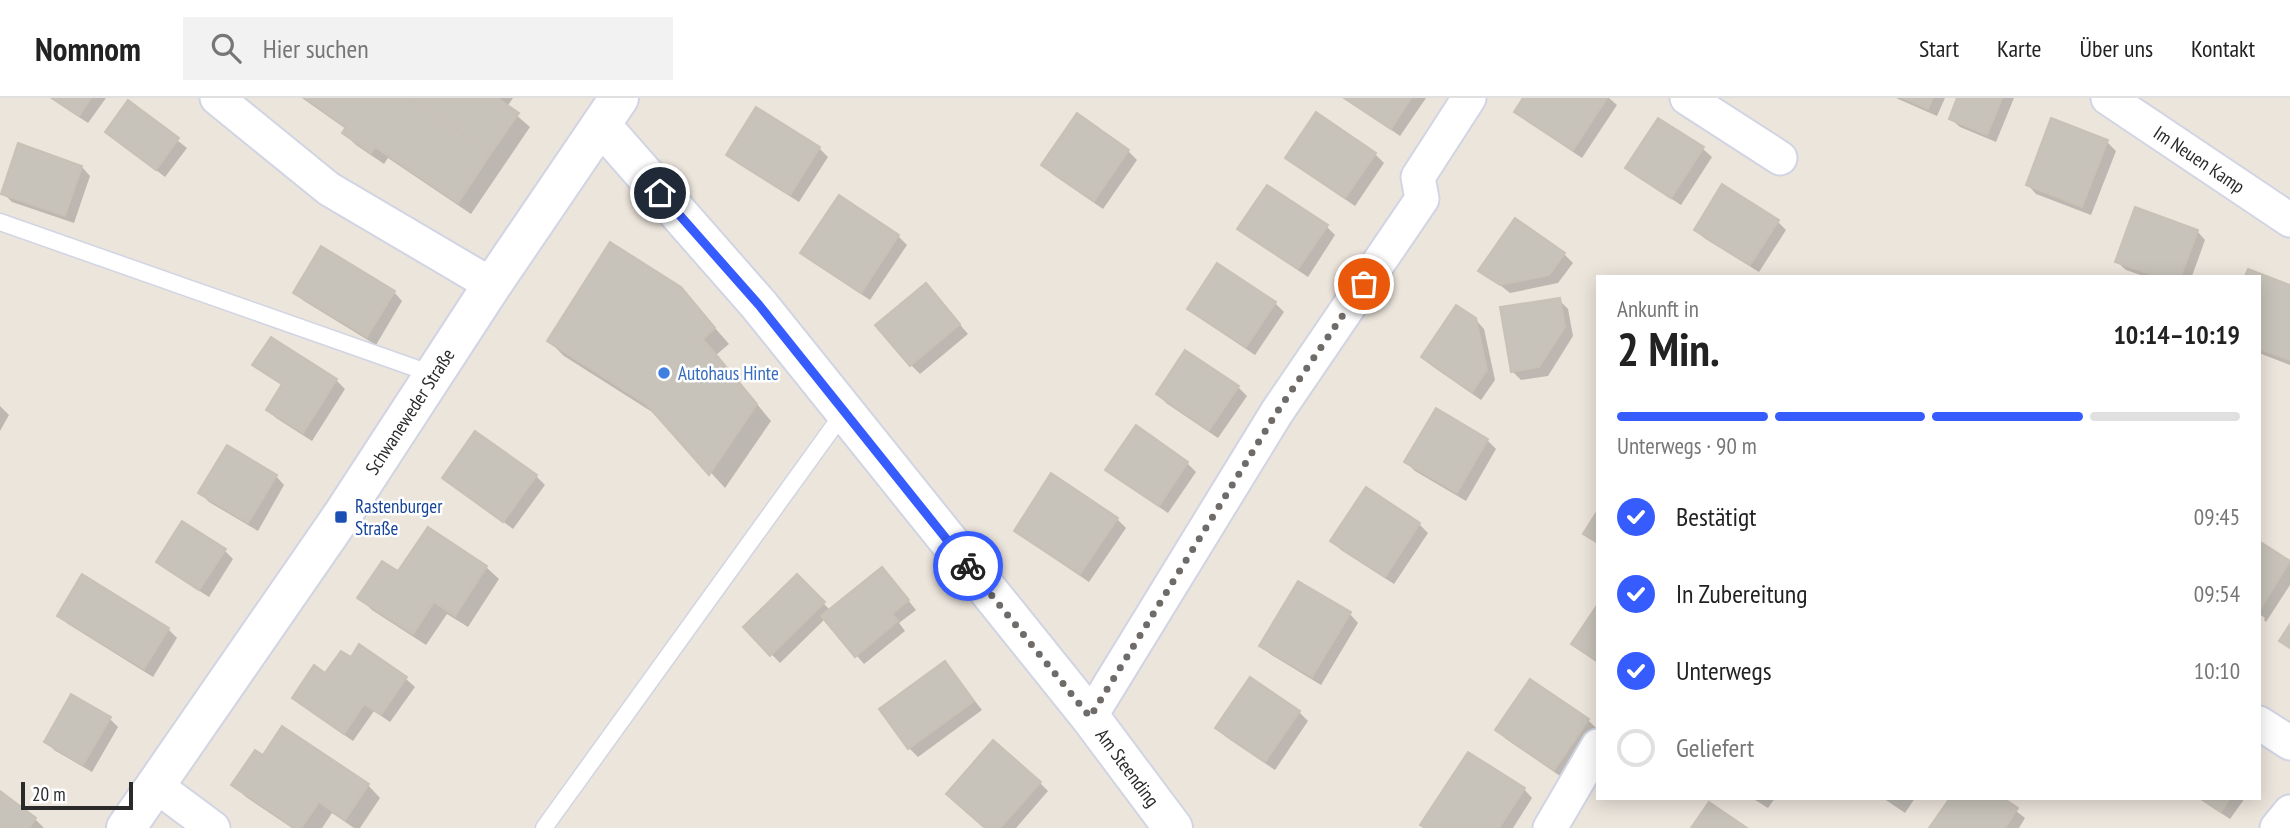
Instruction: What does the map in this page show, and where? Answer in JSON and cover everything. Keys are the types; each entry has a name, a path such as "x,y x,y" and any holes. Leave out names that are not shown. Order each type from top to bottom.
{"street":[{"path":"218,98 329,189 492,285"},
{"path":"1090,717 1277,412 1422,199 1418,177 1469,98"},
{"path":"1687,98 1780,158"},
{"name":"Im Neuen Kamp","path":"2108,98 2290,220"},
{"name":"Schwaneweder Straße","path":"126,828 341,517 492,285 610,111"},
{"name":"Am Steending","path":"610,111 759,305 1090,717 1173,828"},
{"path":"2261,724 2290,743"},
{"path":"1550,828 1596,749"},
{"path":"155,785 213,828"},
{"path":"2277,828 2290,811"}],"lane":[{"path":"0,222 435,375"},
{"path":"544,828 844,412"}],"building":[{"path":"52,98 91,98 79,116"},
{"path":"305,98 410,98 491,153 458,203 375,147 371,153 342,133 346,127"},
{"path":"410,98 497,98 519,113 491,153"},
{"path":"1344,98 1411,98 1391,129"},
{"path":"1523,98 1607,98 1573,150 1514,112"},
{"path":"1903,98 1933,98 1928,109"},
{"path":"1957,98 2002,98 1987,135 1949,119"},
{"path":"128,100 179,138 156,170 105,132"},
{"path":"756,107 820,147 790,195 726,155"},
{"path":"1316,112 1376,153 1345,198 1285,158"},
{"path":"1077,113 1129,150 1094,201 1041,165"},
{"path":"1658,118 1704,147 1671,198 1625,168"},
{"path":"2051,118 2108,140 2082,207 2026,185"},
{"path":"18,143 82,166 65,216 1,194"},
{"path":"1722,184 1779,220 1750,265 1694,230"},
{"path":"1267,185 1328,225 1298,269 1237,229"},
{"path":"839,195 899,235 861,293 800,253"},
{"path":"2135,207 2198,230 2181,275 2153,275 2115,262"},
{"path":"1515,218 1565,253 1549,275 1500,285 1478,271"},
{"name":"Autohaus Hinte","path":"610,242 681,287 715,328 703,339 757,404 709,475 647,405 547,341"},
{"path":"321,246 395,291 367,337 293,293"},
{"path":"1217,263 1276,302 1246,347 1187,309"},
{"path":"2248,269 2290,285 2290,360 2261,350 2261,275 2245,275"},
{"path":"926,283 960,324 910,366 875,325"},
{"path":"1560,298 1565,327 1539,367 1511,372 1500,307"},
{"path":"1456,305 1476,318 1487,370 1472,392 1421,357"},
{"path":"271,337 337,379 303,433 266,410 282,384 252,365"},
{"path":"1185,350 1239,386 1209,430 1156,394"},
{"path":"1436,408 1488,439 1457,493 1404,462"},
{"path":"1136,425 1188,462 1159,506 1105,470"},
{"path":"475,431 537,475 503,522 442,478"},
{"path":"227,445 277,475 248,523 198,493"},
{"path":"1051,473 1118,518 1080,574 1014,531"},
{"path":"1366,487 1420,523 1385,577 1330,541"},
{"path":"1596,513 1596,542 1583,534"},
{"path":"182,521 226,549 199,590 156,562"},
{"path":"428,527 487,566 455,616 434,602 413,634 357,598 382,561 398,571"},
{"path":"2261,542 2290,561 2261,608"},
{"path":"882,567 909,600 892,614 898,621 855,657 821,616"},
{"path":"82,574 169,628 144,669 57,616"},
{"path":"797,574 825,602 770,656 743,627"},
{"path":"1298,581 1351,612 1312,677 1259,646"},
{"path":"1596,607 1596,661 1571,644"},
{"path":"2290,624 2290,648 2279,641"},
{"path":"359,644 407,677 381,715 364,704 344,734 292,698 314,665 325,673 341,651 351,657"},
{"path":"945,661 974,701 908,749 879,709"},
{"path":"1250,677 1300,711 1265,762 1215,728"},
{"path":"1530,679 1589,719 1554,770 1495,730"},
{"path":"71,694 111,717 83,765 44,742"},
{"path":"282,726 369,784 345,820 319,802 301,828 295,828 231,785 255,750 263,755"},
{"path":"993,740 1041,782 1000,828 985,828 946,794"},
{"path":"1468,752 1525,788 1499,828 1425,828 1420,825"},
{"path":"0,791 36,818 29,828 0,828"},
{"path":"1949,800 2006,800 2018,808 2005,828 1929,828"},
{"path":"2203,800 2229,800 2221,812"},
{"path":"1709,802 1747,828 1691,828"}],"way so far":[{"path":"968,566 1090,717 1277,412 1364,284"}],"place":[{"name":"Autohaus Hinte","path":"664,373"},
{"name":"Rastenburger Straße","path":"341,517"}],"route":[{"path":"660,193 759,305 968,566"}]}
